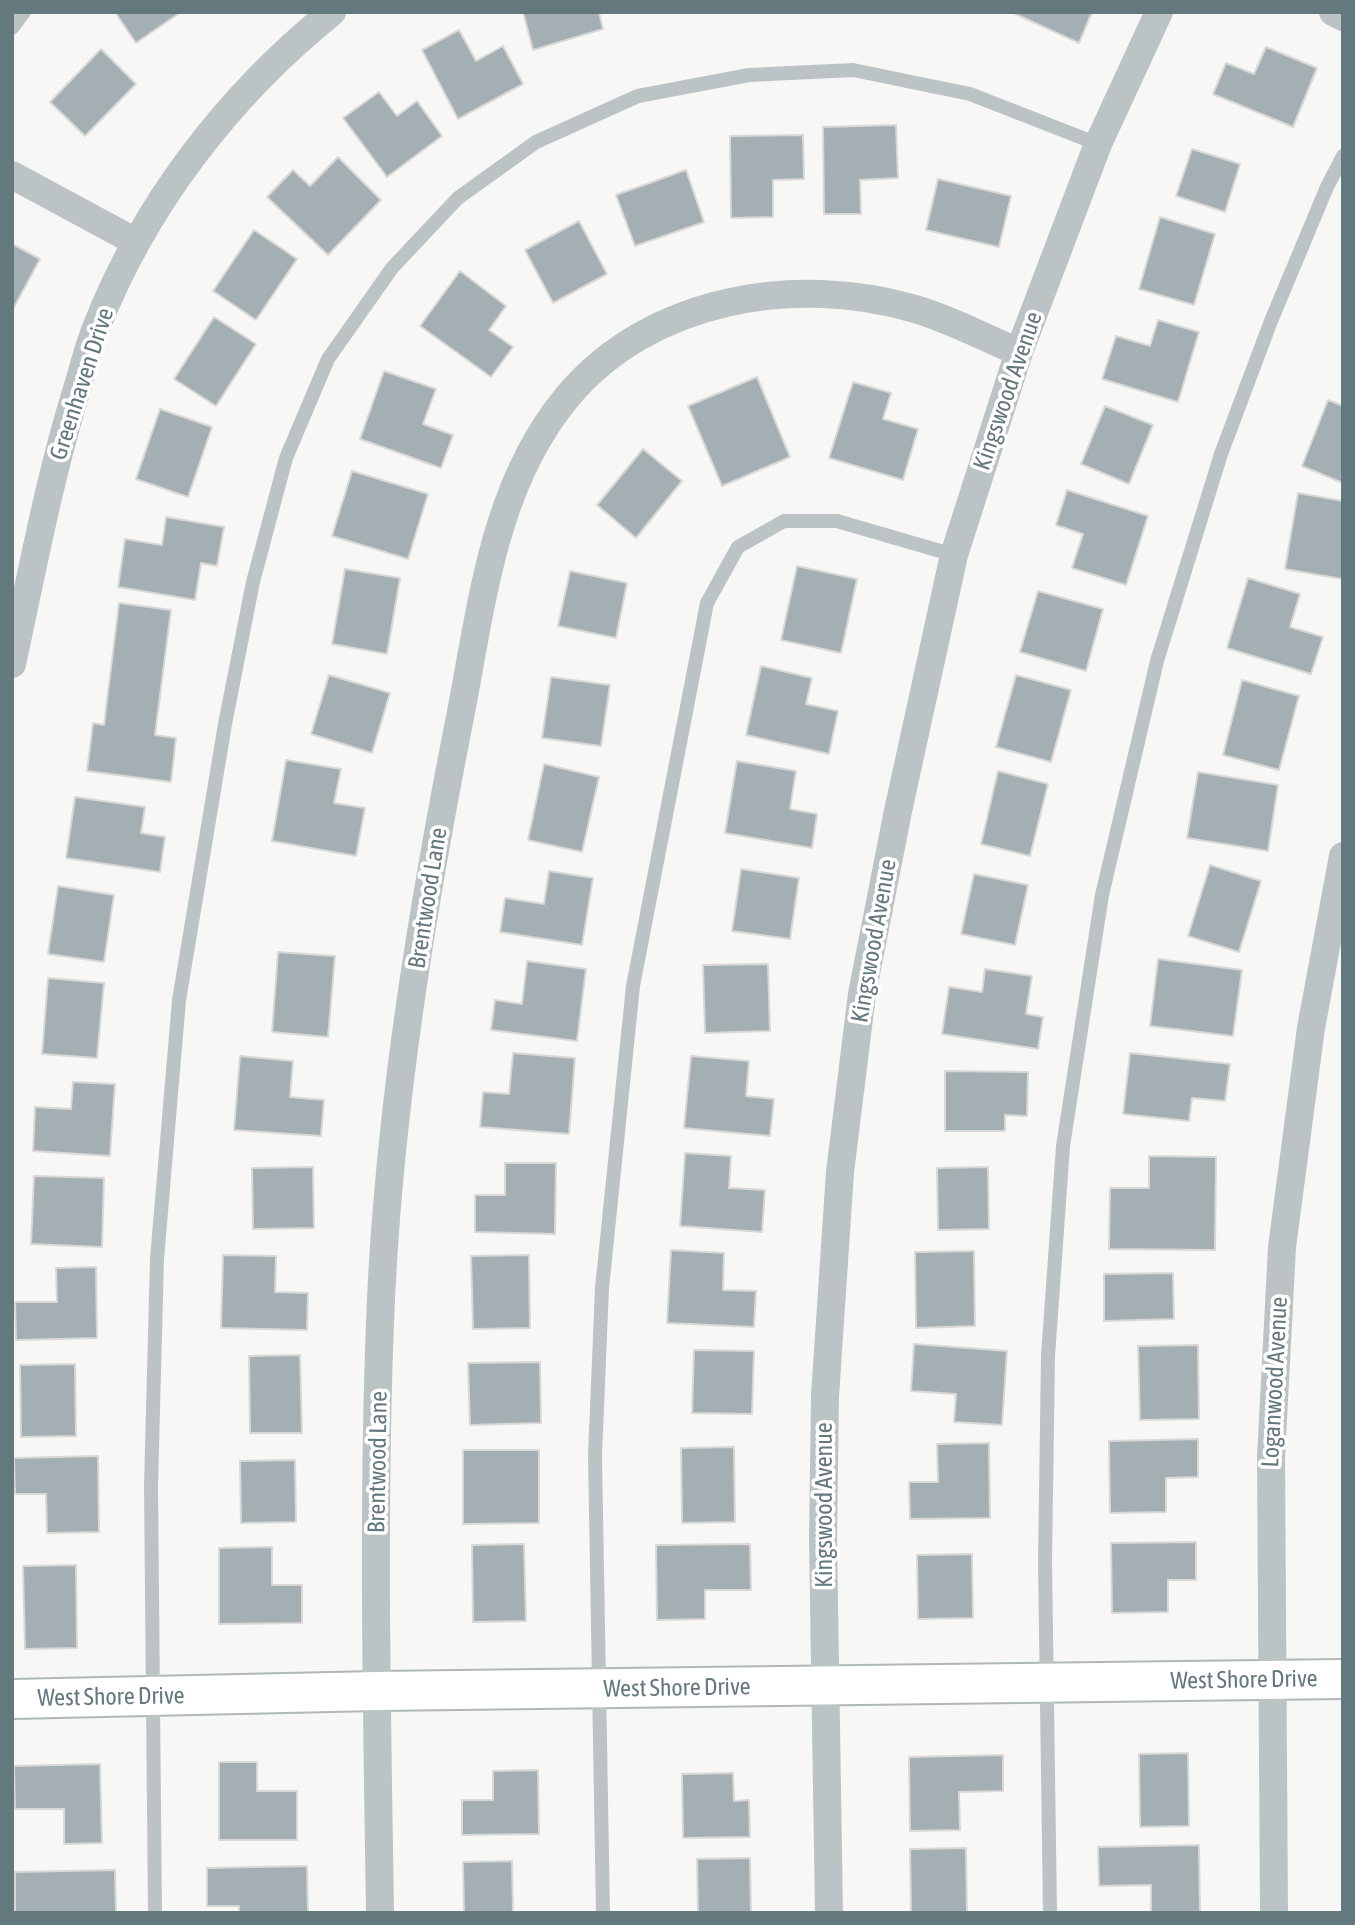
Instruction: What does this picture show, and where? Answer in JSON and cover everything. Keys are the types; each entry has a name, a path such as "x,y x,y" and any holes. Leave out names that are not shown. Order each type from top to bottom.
{"street":[{"name":"Greenhaven Drive","path":"12,664 64,432 96,329 135,243 194,152 265,73 332,12"},
{"name":"Kingswood Avenue","path":"829,1913 823,1540 825,1396 840,1172 862,994 898,811 954,555 1019,352 1098,144 1159,12"},
{"path":"1333,12 1343,17"},
{"path":"12,175 135,243"},
{"name":"Brentwood Lane","path":"380,1913 378,1433 382,1296 390,1180 403,1062 441,813 489,570 507,502 533,443 569,394 617,349 673,320 725,302 782,294 855,296 917,309 1019,352"},
{"name":"Loganwood Avenue","path":"1274,1913 1271,1457 1282,1247 1311,1028 1343,856"},
{"name":"West Shore Drive","path":"12,1699 377,1691 1343,1679"}],"lane":[{"path":"12,28 24,12"},
{"path":"155,1913 151,1486 157,1259 179,1000 225,724 253,582 286,458 328,359 392,268 458,198 536,142 638,96 749,75 853,71 970,94 1098,144"},
{"path":"1050,1913 1045,1562 1048,1356 1063,1146 1102,895 1157,661 1221,454 1271,321 1327,187 1343,156"},
{"path":"603,1913 595,1455 602,1288 633,986 707,603 738,547 784,521 837,521 954,555"}],"building":[{"path":"115,12 181,12 136,43"},
{"path":"523,12 599,12 603,29 533,50"},
{"path":"1011,12 1092,12 1079,43"},
{"path":"459,30 476,61 503,46 523,84 458,119 422,50"},
{"path":"1266,47 1317,68 1293,127 1213,94 1226,63 1254,74"},
{"path":"101,49 136,84 85,136 50,102"},
{"path":"379,92 397,116 417,101 442,136 387,177 343,118"},
{"path":"896,125 898,178 860,180 861,214 824,214 823,127"},
{"path":"803,135 804,179 773,180 773,217 731,218 730,136"},
{"path":"1192,149 1240,164 1225,212 1176,196"},
{"path":"338,157 381,200 328,255 267,197 293,170 310,186"},
{"path":"686,170 704,222 635,246 616,195"},
{"path":"938,179 1011,196 999,247 926,230"},
{"path":"1160,217 1215,234 1194,305 1139,289"},
{"path":"579,221 607,274 553,303 525,250"},
{"path":"254,230 297,259 256,320 213,291"},
{"path":"12,244 40,259 12,311"},
{"path":"460,271 506,306 489,330 513,347 491,377 420,326"},
{"path":"214,317 256,344 216,406 174,379"},
{"path":"1158,320 1199,332 1178,402 1102,379 1116,336 1150,346"},
{"path":"384,371 436,389 423,424 453,435 441,468 360,439"},
{"path":"757,377 790,457 722,486 688,406"},
{"path":"853,382 891,393 883,419 918,429 903,480 829,458"},
{"path":"1328,400 1343,406 1343,483 1302,466"},
{"path":"1105,406 1153,425 1129,484 1081,464"},
{"path":"160,409 212,427 188,497 136,479"},
{"path":"643,449 682,481 636,538 597,505"},
{"path":"352,471 428,494 408,559 332,536"},
{"path":"1067,490 1148,516 1126,585 1072,568 1083,534 1056,525"},
{"path":"1298,493 1343,501 1342,579 1285,569"},
{"path":"166,517 224,527 217,566 201,563 195,600 118,587 125,539 162,545"},
{"path":"797,566 857,579 841,653 781,640"},
{"path":"345,569 400,578 387,654 332,644"},
{"path":"570,571 627,583 616,638 558,626"},
{"path":"1248,578 1300,594 1290,627 1323,637 1311,674 1227,648"},
{"path":"1038,591 1103,609 1086,671 1020,652"},
{"path":"119,603 171,610 155,735 176,738 171,782 87,771 93,723 104,725"},
{"path":"761,666 812,678 806,704 838,711 829,754 746,735"},
{"path":"329,675 390,693 372,753 311,734"},
{"path":"1016,675 1071,690 1051,762 996,747"},
{"path":"551,677 610,685 601,746 542,738"},
{"path":"1242,680 1299,696 1279,770 1223,755"},
{"path":"286,760 341,769 334,803 365,808 356,856 272,841"},
{"path":"737,761 796,771 790,809 817,814 812,848 725,833"},
{"path":"544,764 599,777 582,852 528,840"},
{"path":"998,771 1048,784 1030,856 981,844"},
{"path":"1198,772 1278,785 1268,851 1187,838"},
{"path":"75,797 145,807 141,833 165,837 160,872 66,858"},
{"path":"1210,865 1261,881 1239,952 1188,936"},
{"path":"741,869 799,878 790,939 732,931"},
{"path":"549,871 593,878 582,945 500,932 505,898 544,904"},
{"path":"974,874 1028,885 1015,945 961,934"},
{"path":"58,886 114,895 104,962 48,954"},
{"path":"278,952 335,956 328,1037 272,1032"},
{"path":"1158,959 1242,970 1233,1036 1150,1026"},
{"path":"527,961 586,969 577,1041 491,1030 495,1000 522,1004"},
{"path":"768,964 770,1031 705,1033 703,965"},
{"path":"985,969 1032,976 1026,1014 1043,1017 1038,1049 942,1034 949,987 982,992"},
{"path":"48,978 104,983 97,1058 42,1054"},
{"path":"513,1053 575,1058 569,1134 480,1127 483,1092 509,1094"},
{"path":"1130,1053 1230,1064 1225,1101 1192,1098 1189,1121 1123,1114"},
{"path":"240,1056 293,1061 290,1097 324,1100 321,1136 234,1130"},
{"path":"691,1056 749,1061 746,1096 774,1099 770,1136 684,1128"},
{"path":"945,1071 1028,1072 1027,1116 1005,1115 1005,1131 945,1131"},
{"path":"73,1082 115,1084 110,1156 33,1151 35,1107 71,1109"},
{"path":"685,1153 731,1156 729,1188 765,1190 762,1232 680,1226"},
{"path":"1149,1156 1216,1157 1215,1250 1109,1249 1110,1188 1149,1188"},
{"path":"505,1163 556,1163 555,1234 475,1232 475,1195 505,1195"},
{"path":"313,1167 314,1228 253,1229 252,1168"},
{"path":"988,1167 989,1229 938,1230 937,1168"},
{"path":"34,1176 104,1178 102,1247 31,1244"},
{"path":"671,1250 724,1253 723,1290 756,1291 754,1327 667,1323"},
{"path":"974,1251 975,1326 916,1328 915,1252"},
{"path":"223,1255 276,1256 275,1292 308,1293 307,1330 221,1328"},
{"path":"529,1255 530,1328 473,1329 471,1256"},
{"path":"96,1267 97,1338 16,1340 15,1302 57,1302 56,1268"},
{"path":"1173,1273 1174,1319 1104,1321 1104,1274"},
{"path":"914,1344 1007,1351 1002,1425 954,1422 956,1394 911,1391"},
{"path":"1198,1345 1199,1419 1140,1420 1138,1346"},
{"path":"694,1350 754,1351 752,1414 692,1413"},
{"path":"300,1355 302,1433 250,1433 249,1356"},
{"path":"540,1362 541,1423 470,1425 468,1363"},
{"path":"75,1364 76,1436 21,1437 20,1365"},
{"path":"1198,1439 1198,1477 1166,1478 1166,1512 1110,1513 1109,1441"},
{"path":"989,1443 990,1518 910,1519 909,1482 938,1482 937,1444"},
{"path":"734,1447 735,1522 682,1523 681,1448"},
{"path":"463,1450 539,1450 539,1523 463,1524"},
{"path":"98,1456 99,1532 47,1533 46,1494 15,1494 14,1458"},
{"path":"295,1460 296,1522 241,1523 240,1461"},
{"path":"1196,1542 1196,1580 1168,1580 1168,1612 1112,1613 1111,1543"},
{"path":"524,1544 526,1621 473,1622 472,1545"},
{"path":"750,1544 751,1590 705,1590 705,1619 657,1620 656,1545"},
{"path":"272,1547 272,1585 302,1585 302,1623 219,1624 219,1548"},
{"path":"972,1554 973,1618 918,1619 917,1555"},
{"path":"76,1565 77,1648 25,1649 23,1566"},
{"path":"1188,1753 1189,1826 1140,1827 1139,1754"},
{"path":"1003,1755 1003,1791 959,1792 960,1830 910,1831 909,1757"},
{"path":"219,1762 257,1762 257,1791 297,1791 297,1840 219,1840"},
{"path":"100,1764 102,1843 64,1844 64,1809 15,1809 14,1766"},
{"path":"538,1770 539,1834 462,1835 462,1800 493,1800 493,1771"},
{"path":"733,1773 734,1801 749,1800 750,1837 683,1838 682,1774"},
{"path":"1199,1845 1200,1913 1151,1913 1151,1885 1099,1886 1098,1847"},
{"path":"966,1848 967,1913 911,1913 910,1849"},
{"path":"750,1858 751,1913 698,1913 697,1859"},
{"path":"512,1861 513,1913 464,1913 463,1862"},
{"path":"307,1866 308,1913 239,1913 239,1906 207,1906 207,1868"},
{"path":"115,1870 116,1913 15,1913 15,1872"}]}
